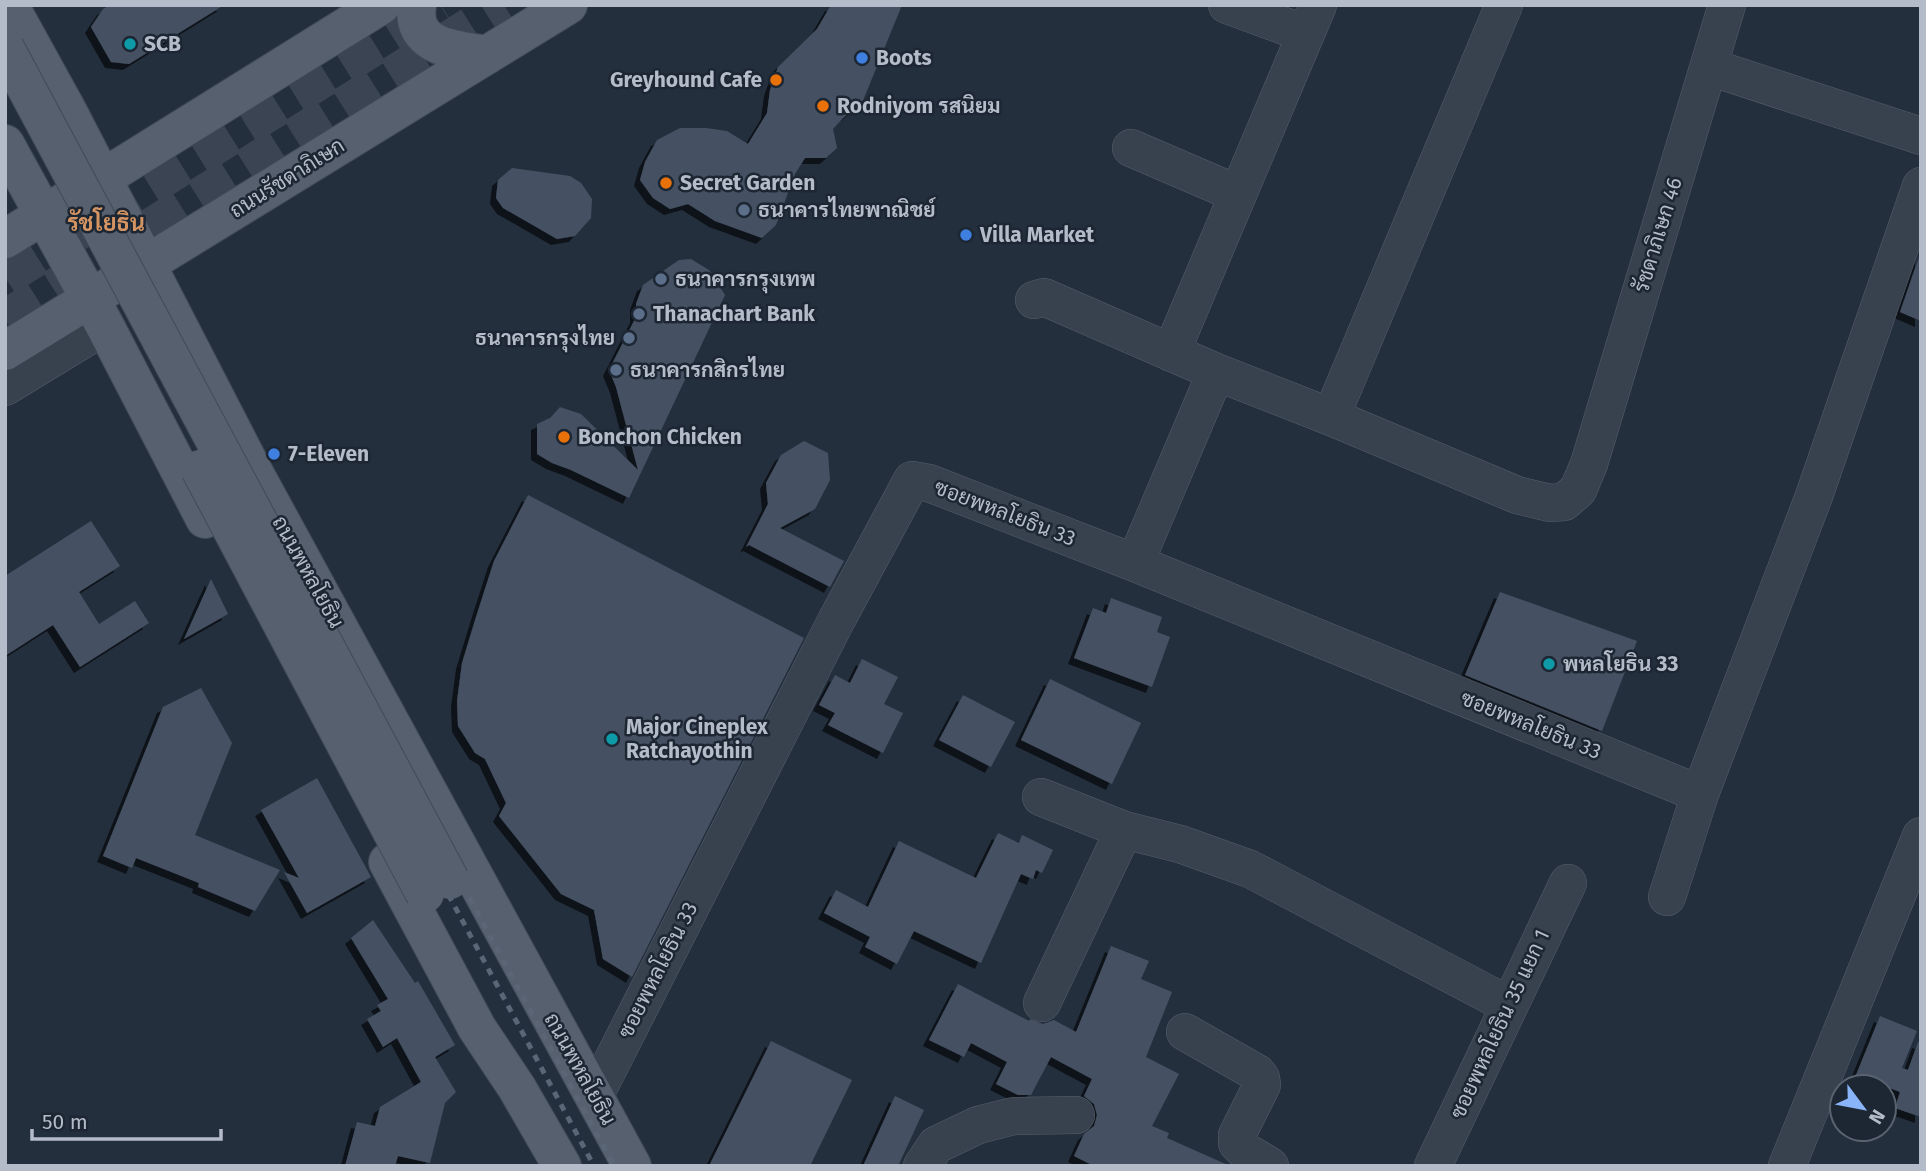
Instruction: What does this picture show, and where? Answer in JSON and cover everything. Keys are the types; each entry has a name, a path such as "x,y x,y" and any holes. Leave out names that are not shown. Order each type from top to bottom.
{"main road":[{"name":"ถนนพหลโยธิน","path":"9,5 13,52 438,887 534,1092 543,1133"},
{"path":"5,239 381,5"},
{"path":"417,5 416,18 428,39 447,48 487,55"},
{"name":"ถนนรัชดาภิเษก","path":"5,351 97,313 147,264 568,5"},
{"name":"ถนนพหลโยธิน","path":"13,52 102,179 252,470 623,1150"},
{"name":"ถนนพหลโยธิน","path":"5,100 438,887 572,1105 623,1150"},
{"name":"ถนนพหลโยธิน","path":"5,144 477,1028 517,1088 562,1166"},
{"path":"199,506 226,472 242,468 252,470"}],"street":[{"path":"1171,353 1312,19 1227,5"},
{"path":"1331,416 1504,5"},
{"name":"รัชดาภิเษก 46","path":"1034,300 1044,297 1216,372 1331,416 1517,495 1550,503 1564,502 1578,490 1589,464 1727,5"},
{"path":"1710,68 1921,136"},
{"path":"1131,148 1238,194"},
{"path":"1667,897 1700,794 1814,496 1921,186"},
{"path":"5,387 97,313"},
{"path":"1135,563 1216,372"},
{"name":"ซอยพหลโยธิน 33","path":"594,1095 830,633 912,480 929,483 1135,563 1700,794"},
{"path":"1041,797 1125,830 1180,844 1250,869 1509,1005"},
{"path":"1042,1003 1125,830"},
{"path":"1787,1166 1921,836"},
{"name":"ซอยพหลโยธิน 35 แยก 1","path":"1433,1166 1568,883"},
{"path":"1185,1032 1257,1073 1261,1078 1262,1085 1237,1135 1237,1143 1269,1166"},
{"path":"922,1166 936,1145 978,1125 1014,1116 1076,1115"}],"building":[{"name":"SCB","path":"110,5 224,5 129,64 111,62 91,27 103,9"},
{"path":"831,5 902,5 862,103 833,129 837,148 826,158 805,158 795,174 776,225 762,238 715,221 688,204 670,209 653,198 640,180 645,162 657,140 680,128 706,128 727,131 748,144 767,113 770,90 778,67 817,29"},
{"path":"512,168 570,176 581,183 592,199 591,218 575,236 557,239 503,208 496,198 498,180"},
{"path":"1921,251 1921,321 1900,312"},
{"path":"691,259 709,270 725,295 629,498 537,454 537,424 550,418 560,407 581,414 638,470 609,370 636,317 636,304 643,285 679,260"},
{"path":"804,441 828,453 830,480 815,509 780,528 844,561 830,587 749,545 746,547 768,504 766,483 781,455"},
{"name":"Major Cineplex Ratchayothin","path":"528,495 804,638 632,977 603,959 594,910 561,894 499,816 506,803 485,759 475,753 458,726 457,701 462,663 494,561"},
{"path":"91,521 120,566 79,592 99,624 135,601 149,623 80,667 53,625 5,656 5,576"},
{"path":"211,579 228,614 184,639"},
{"name":"พหลโยธิน 33","path":"1500,592 1637,641 1602,731 1465,675"},
{"path":"1111,598 1162,617 1157,632 1170,637 1152,687 1074,658 1093,608 1106,613"},
{"path":"862,659 898,677 884,704 903,713 883,753 828,725 835,713 819,705 835,675 850,683"},
{"path":"1050,679 1141,723 1112,784 1021,740"},
{"path":"201,688 232,743 195,835 280,870 255,911 198,887 199,883 136,858 132,868 103,856 163,707"},
{"path":"963,695 1015,722 991,767 939,740"},
{"path":"317,778 371,877 307,913 284,872 299,878 261,810"},
{"path":"998,833 1019,843 1022,835 1053,850 1042,873 1036,870 1033,879 1021,874 981,963 914,931 897,964 865,947 870,937 824,913 836,890 868,907 899,841 976,878"},
{"path":"373,920 415,983 418,981 455,1045 435,1057 456,1092 445,1103 430,1163 398,1156 395,1166 345,1166 357,1122 375,1126 380,1107 421,1082 397,1038 383,1047 367,1019 381,1011 377,1005 388,999 351,938"},
{"path":"1111,946 1149,961 1141,979 1172,992 1146,1057 1179,1074 1152,1126 1169,1133 1167,1138 1230,1166 1094,1166 1074,1156 1084,1134 1094,1126 1097,1115 1094,1104 1084,1096 1092,1079 1051,1057 1031,1095 1018,1095 996,1084 1007,1062 971,1043 964,1057 929,1040 958,984 1029,1021 1030,1019 1043,1024 1054,1020 1076,1032"},
{"path":"1880,1016 1917,1031 1902,1068 1908,1070 1918,1042 1921,1043 1921,1117 1898,1109 1898,1073 1857,1073"},
{"path":"771,1041 852,1080 810,1166 709,1166"},
{"path":"895,1096 924,1110 898,1166 863,1166"}],"tunnel":[{"path":"5,277 441,5"},
{"path":"5,319 504,5"}],"railway":[{"path":"5,35 614,1166"},
{"path":"5,68 594,1166"}],"place":[{"name":"SCB","path":"130,44"},
{"name":"Boots","path":"862,58"},
{"name":"Greyhound Cafe","path":"776,80"},
{"name":"Rodniyom รสนิยม","path":"823,106"},
{"name":"Secret Garden","path":"666,183"},
{"name":"ธนาคารไทยพาณิชย์","path":"744,210"},
{"name":"Villa Market","path":"966,235"},
{"name":"ธนาคารกรุงเทพ","path":"661,279"},
{"name":"Thanachart Bank","path":"639,314"},
{"name":"ธนาคารกรุงไทย","path":"629,338"},
{"name":"ธนาคารกสิกรไทย","path":"616,370"},
{"name":"Bonchon Chicken","path":"564,437"},
{"name":"7-Eleven","path":"274,454"},
{"name":"พหลโยธิน 33","path":"1549,664"},
{"name":"Major Cineplex Ratchayothin","path":"612,739"}],"district":[{"name":"รัชโยธิน","path":"106,223"}]}
